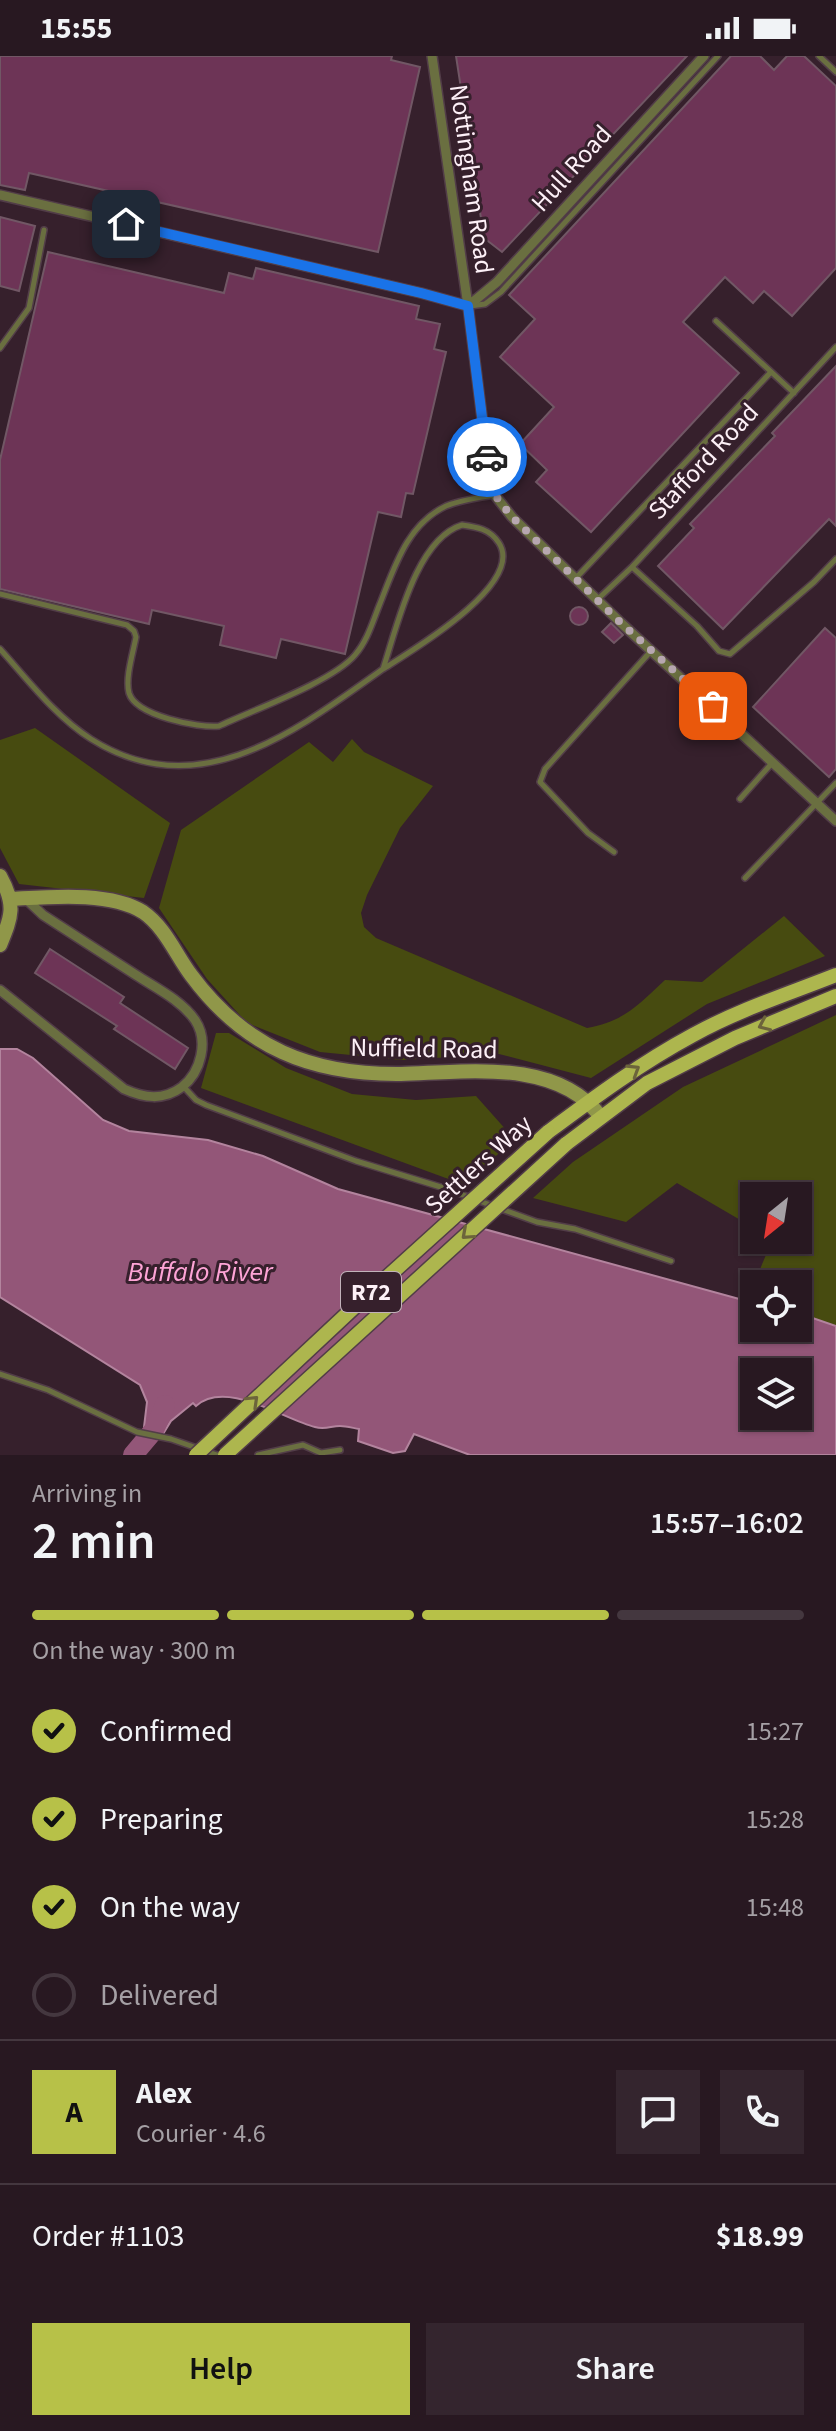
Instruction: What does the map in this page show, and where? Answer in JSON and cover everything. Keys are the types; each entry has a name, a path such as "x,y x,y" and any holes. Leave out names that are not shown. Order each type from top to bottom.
{"main road":[{"name":"Settlers Way","path":"196,1455 548,1132 589,1101 693,1035 735,1014 836,975"},
{"name":"Settlers Way","path":"225,1455 566,1144 601,1117 647,1083 688,1061 774,1020 836,996"}],"street":[{"name":"Nottingham Road","path":"0,195 468,306 432,56"},
{"name":"Hull Road","path":"468,306 497,282 704,56"},
{"path":"468,306 494,494 512,517 575,579 836,821"},
{"path":"0,876 18,899 167,995 199,1028 200,1059 192,1078 183,1086 165,1096 136,1095 124,1089 0,990"},
{"name":"Nuffield Road","path":"18,899 86,898 122,904 144,913 160,929 211,1001 245,1032 285,1055 326,1068 368,1073 514,1074 566,1087 589,1101 601,1117"},
{"path":"2,941 18,899"}],"lane":[{"path":"468,306 485,304 501,292 718,56"},
{"path":"819,56 836,72"},
{"path":"0,348 29,308 44,230"},
{"path":"716,321 794,393"},
{"name":"Stafford Road","path":"597,600 632,567 836,347"},
{"path":"575,579 771,372"},
{"path":"0,594 127,625 136,637 128,690 136,705 146,712 205,728 219,726 335,673 353,658 367,639 398,557 410,537 427,518 447,506 494,494"},
{"path":"0,649 54,709 90,738 133,758 176,765 223,762 289,733 383,669 469,608 497,580 504,558 502,547 488,530 462,525 448,529 436,541 409,592 383,669"},
{"path":"632,567 726,655 814,582 836,559"},
{"path":"614,852 588,833 540,782 545,769 652,651"},
{"path":"740,799 774,761"},
{"path":"745,878 836,783"},
{"path":"183,1086 196,1100 206,1105 356,1161 444,1188 537,1222 575,1229 671,1261"},
{"path":"0,1374 48,1390 137,1432 171,1439 217,1455"},
{"path":"258,1455 303,1445 321,1453 340,1450"}],"green space":[{"path":"35,728 170,823 144,898 19,884 0,848 0,740"},
{"path":"352,739 364,752 433,786 400,828 367,895 361,913 364,927 376,938 587,1028 621,1016 665,980 702,982 784,916 825,956 707,1004 591,1078 499,1054 402,1060 320,1052 247,1023 207,979 159,908 181,830 309,742 333,762"},
{"path":"836,1015 836,1326 812,1318 812,1270 760,1270 766,1254 812,1254 812,1182 740,1182 740,1220 677,1183 626,1222 533,1198 573,1162 683,1087"},
{"path":"216,1033 229,1033 286,1068 352,1094 416,1100 476,1096 515,1140 462,1184 201,1088"}],"water":[{"name":"Buffalo River","path":"0,1049 17,1049 33,1058 103,1120 129,1131 208,1140 263,1156 338,1189 740,1299 740,1342 812,1342 812,1318 836,1326 836,1455 470,1455 414,1434 405,1451 393,1453 358,1441 359,1429 315,1427 255,1403 223,1397 208,1399 196,1406 193,1403 171,1421 163,1434 144,1427 147,1402 140,1385 0,1297"}],"building":[{"path":"0,56 392,56 391,60 420,67 378,252 29,173 25,190 0,185"},
{"path":"456,56 687,56 502,252 484,238"},
{"path":"731,56 760,56 774,70 787,56 804,56 836,86 836,268 792,316 764,291 753,303 725,277 683,322 739,373 591,532 536,482 547,470 520,444 554,407 500,357 535,319 509,295"},
{"path":"0,217 35,226 19,291 0,286"},
{"path":"48,252 224,293 229,273 253,279 256,268 419,306 416,319 440,324 434,349 446,352 413,494 406,493 401,517 378,512 345,654 281,639 276,658 220,645 224,626 152,610 149,624 0,589 0,460"},
{"path":"836,366 836,526 829,519 723,629 658,566 694,528 690,524 775,436 772,433"},
{"path":"575,607 583,607 588,616 586,623 575,625 570,620 570,612"},
{"path":"611,623 623,635 614,643 602,632"},
{"path":"825,628 836,638 836,769 829,777 753,707"},
{"path":"50,949 124,997 120,1003 188,1048 175,1069 114,1029 117,1026 35,973"}],"waterway":[{"path":"133,1455 154,1430 165,1405"}],"way so far":[{"path":"487,457 494,494 512,517 621,623 713,706"}],"route":[{"path":"126,224 468,306 487,457"}]}
